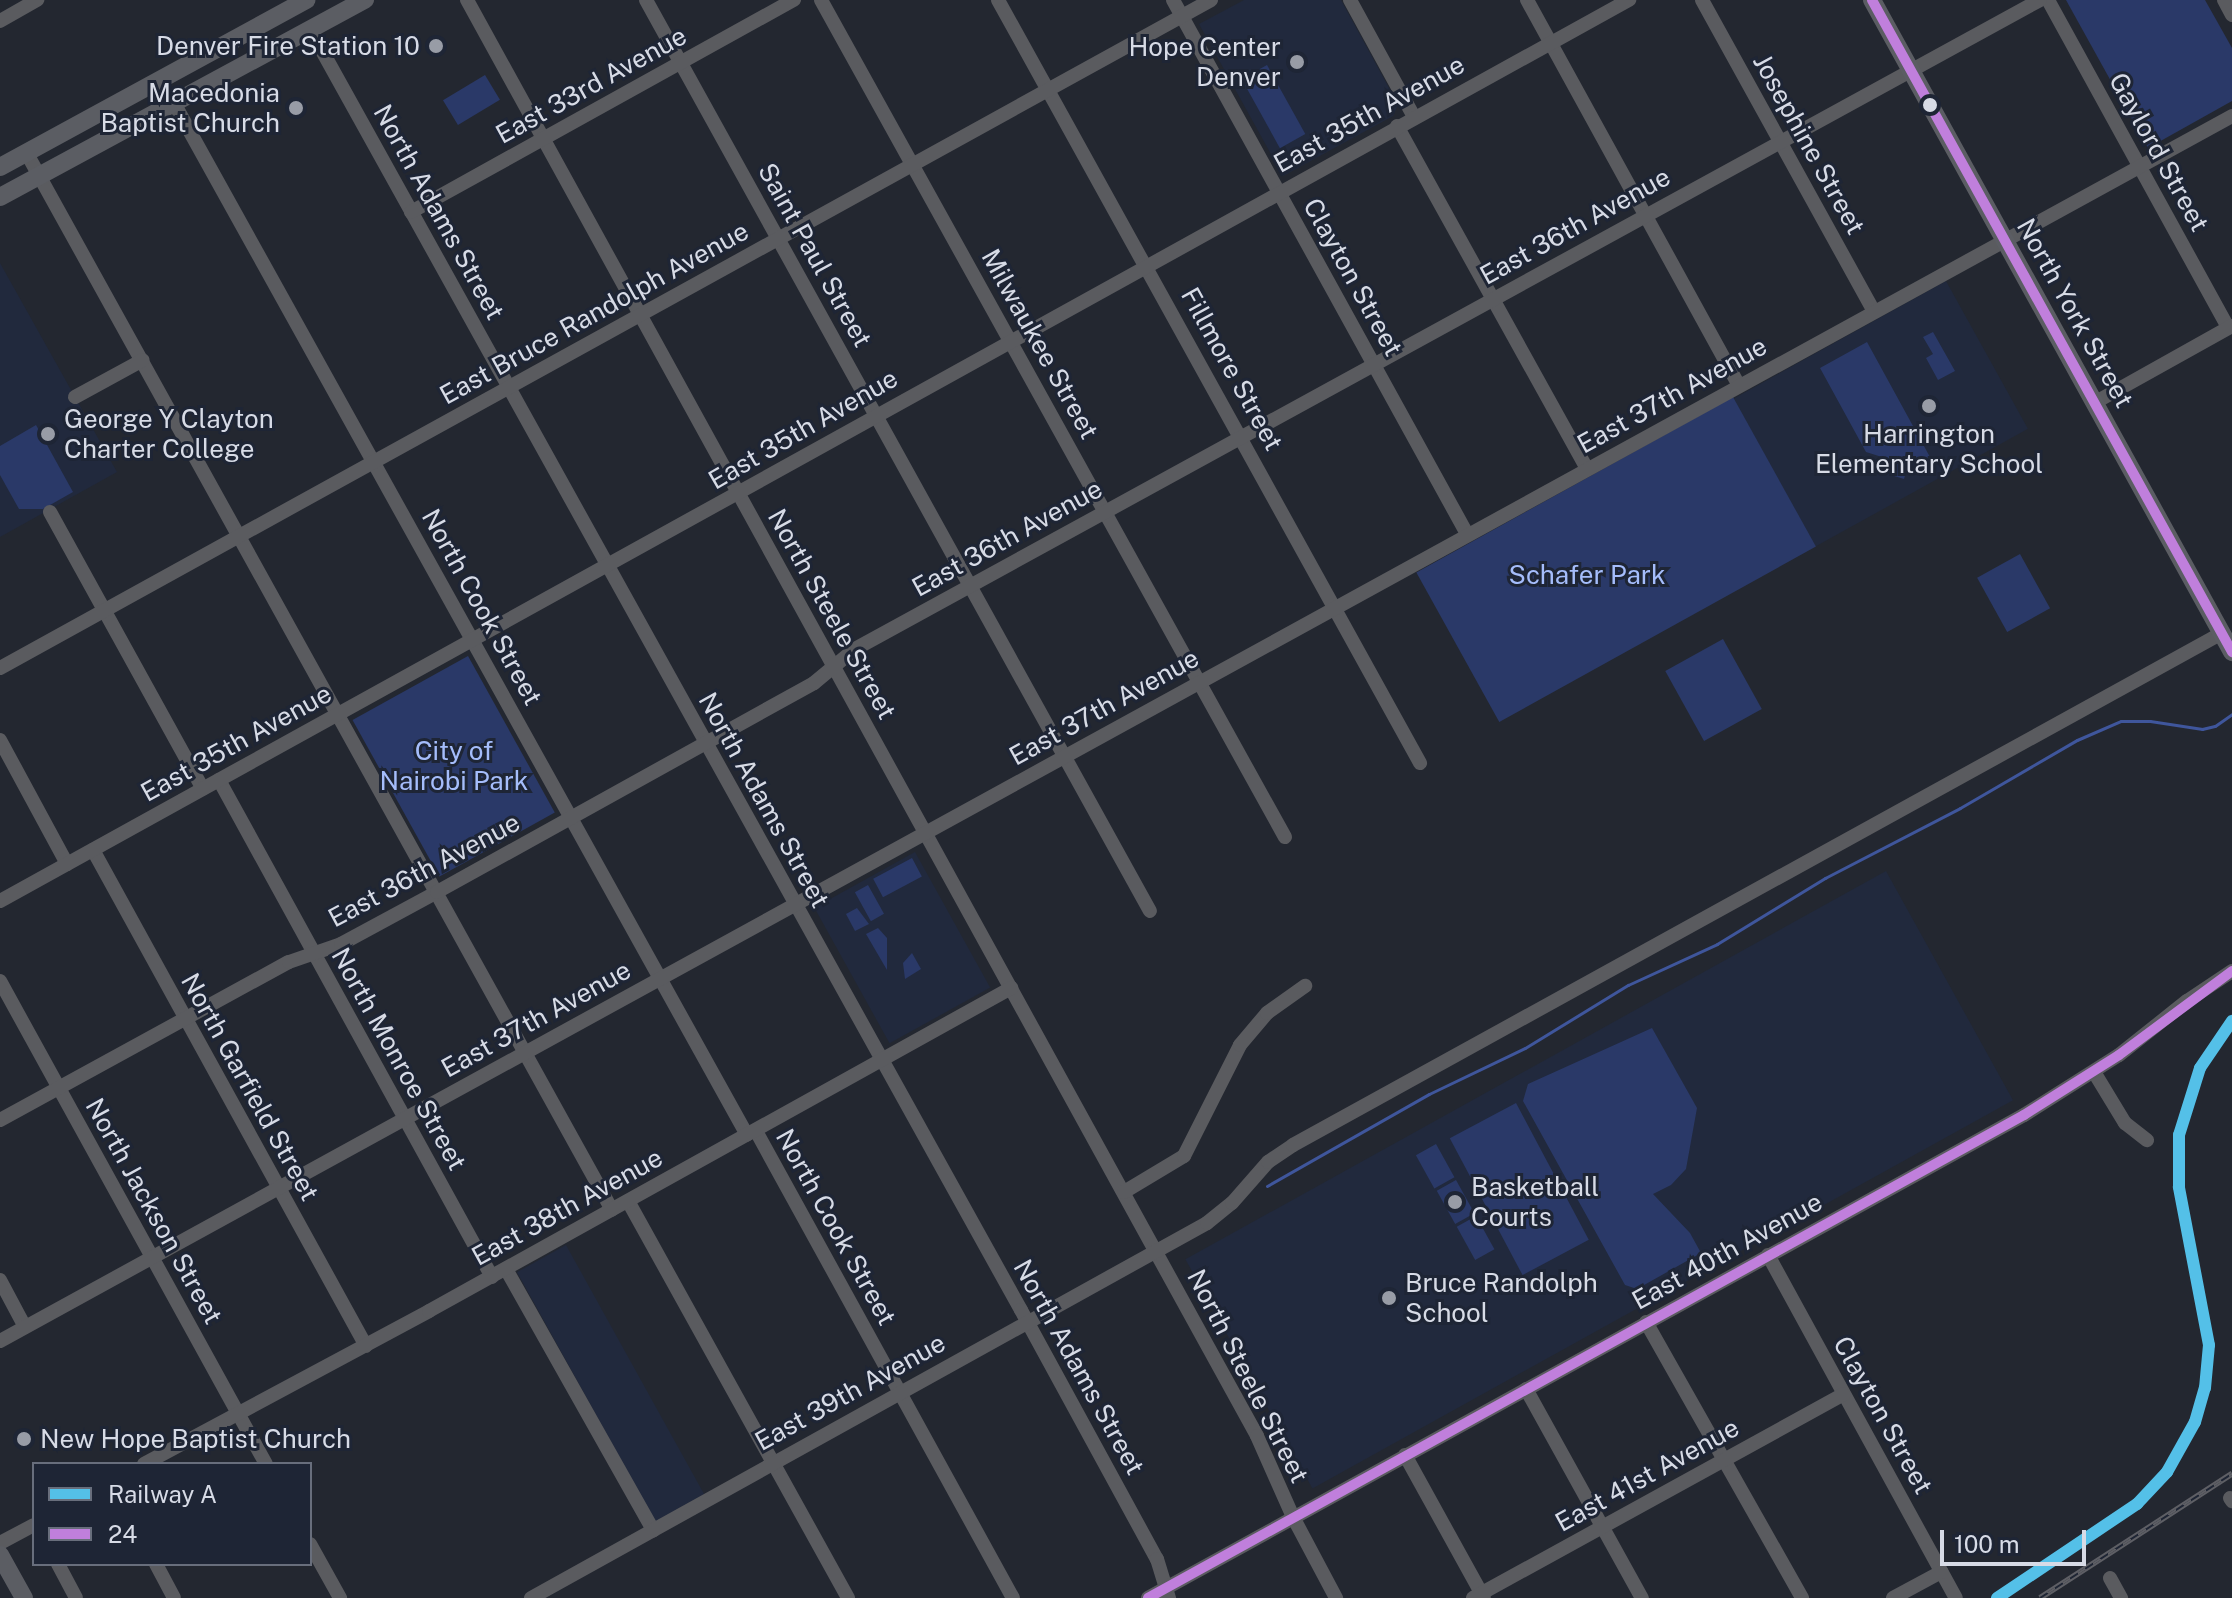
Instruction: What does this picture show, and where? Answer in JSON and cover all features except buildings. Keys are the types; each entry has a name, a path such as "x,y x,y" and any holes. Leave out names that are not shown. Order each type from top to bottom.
{"main road":[{"path":"0,167 306,0"},
{"path":"0,197 365,0"},
{"name":"North York Street","path":"1872,0 2232,652"},
{"path":"0,1555 24,1598"}],"street":[{"name":"North Steele Street","path":"467,0 1257,1436 1293,1517 1336,1598"},
{"name":"Saint Paul Street","path":"646,0 1150,911"},
{"name":"East 33rd Avenue","path":"411,212 794,0"},
{"name":"Milwaukee Street","path":"821,0 1285,837"},
{"name":"Fillmore Street","path":"998,0 1420,763"},
{"name":"Clayton Street","path":"1173,0 1467,534"},
{"name":"East Bruce Randolph Avenue","path":"0,668 1211,0"},
{"path":"1350,0 1414,117"},
{"path":"1527,0 1739,385"},
{"name":"East 35th Avenue","path":"0,901 725,502 738,490 1629,0"},
{"name":"Josephine Street","path":"1702,0 1874,312"},
{"name":"East 36th Avenue","path":"0,1120 289,962 341,944 437,892 814,683 855,649 2040,0"},
{"name":"Gaylord Street","path":"2048,0 2230,327"},
{"path":"2224,0 2232,15"},
{"path":"0,21 31,1"},
{"name":"North Adams Street","path":"310,29 1027,1322 1157,1559 1168,1593"},
{"name":"North Cook Street","path":"174,103 660,979 899,1392 1013,1598"},
{"name":"East 37th Avenue","path":"0,1341 2232,116"},
{"path":"1397,126 1587,469"},
{"path":"26,152 612,1210"},
{"path":"2094,403 2230,327"},
{"path":"75,397 143,360"},
{"path":"50,512 203,789"},
{"name":"East 39th Avenue","path":"531,1598 1027,1322 1159,1256 1225,1210 1262,1168 1293,1145 2222,633"},
{"path":"0,740 67,864"},
{"name":"North Monroe Street","path":"219,780 492,1277"},
{"name":"North Garfield Street","path":"93,850 366,1346"},
{"name":"East 40th Avenue","path":"1148,1598 1168,1593 1293,1517 2024,1115 2094,1072 2232,971"},
{"name":"North Jackson Street","path":"0,981 265,1462"},
{"path":"1124,1192 1184,1156 1240,1045 1267,1013 1305,986"},
{"name":"East 38th Avenue","path":"148,1462 492,1277 1011,988"},
{"path":"2094,1072 2125,1123 2147,1140"},
{"path":"628,1201 848,1598"},
{"name":"Clayton Street","path":"1768,1255 1956,1598"},
{"path":"506,1269 653,1530"},
{"path":"0,1280 25,1327"},
{"path":"1646,1322 1802,1598"},
{"path":"1526,1389 1642,1598"},
{"name":"East 41st Avenue","path":"1479,1596 1844,1394"},
{"path":"1405,1455 1479,1596"},
{"path":"0,1543 32,1526"},
{"path":"312,1548 340,1598"},
{"path":"59,1566 76,1598"},
{"path":"157,1566 174,1598"},
{"path":"1893,1598 1941,1572"},
{"path":"2110,1578 2121,1598"}],"shaded area":[{"name":"Hope Center Denver","path":"1244,0 1341,0 1395,99 1397,107 1393,116 1283,176 1199,24"},
{"name":"George Y Clayton Charter College","path":"0,263 117,472 0,537"},
{"path":"1946,281 2028,429 1815,547 1733,399"},
{"path":"915,852 990,988 890,1043 814,908"},
{"path":"1886,871 2013,1100 1312,1488 1185,1259"},
{"path":"566,1245 704,1494 655,1521 517,1272"}],"green space":[{"path":"2066,0 2205,0 2232,48 2232,101 2148,148"},
{"path":"1267,65 1305,134 1280,148 1242,79"},
{"path":"485,75 500,100 458,125 443,100"},
{"path":"1933,332 1955,371 1938,380 1926,358 1933,354 1923,337"},
{"path":"1867,342 1936,468 1930,472 1908,465 1904,479 1881,472 1885,458 1866,452 1820,368"},
{"name":"Schafer Park","path":"1733,397 1816,547 1499,722 1416,573"},
{"path":"36,425 73,492 43,509 19,509 0,475 0,446"},
{"path":"2020,554 2050,608 2007,632 1977,578"},
{"path":"1723,639 1762,709 1704,741 1665,671"},
{"name":"City of Nairobi Park","path":"468,656 555,813 439,877 353,720"},
{"path":"912,858 922,877 883,897 873,879"},
{"path":"868,885 884,914 871,921 855,892"},
{"path":"857,908 869,924 855,931 846,914"},
{"path":"878,928 887,938 887,970 866,934"},
{"path":"912,953 921,969 905,979 903,963"},
{"path":"1652,1028 1697,1108 1686,1169 1671,1185 1653,1194 1690,1233 1701,1253 1637,1289 1625,1285 1523,1101 1528,1084"},
{"path":"1516,1103 1589,1240 1523,1275 1450,1138"},
{"path":"1436,1144 1454,1177 1434,1188 1416,1155"},
{"name":"Basketball Courts","path":"1456,1180 1474,1213 1455,1224 1437,1191"},
{"path":"1476,1216 1494,1249 1475,1260 1457,1227"}],"waterway":[{"path":"1267,1186 1429,1094 1525,1048 1628,985 1717,944 1825,878 1960,808 2077,740 2121,721 2150,721 2202,729 2215,726 2232,714"}],"railway":[{"path":"2040,1598 2232,1474"}],"rail line":[{"name":"A","path":"1997,1598 2137,1504 2167,1472 2195,1422 2205,1388 2209,1345 2179,1187 2179,1135 2200,1068 2232,1021"}],"transit line":[{"name":"24","path":"1872,0 2232,652"},
{"name":"24","path":"1148,1598 2024,1115 2119,1055 2232,971"}],"place":[{"name":"Denver Fire Station 10","path":"436,46"},
{"name":"Hope Center Denver","path":"1297,62"},
{"name":"Macedonia Baptist Church","path":"296,108"},
{"name":"Harrington Elementary School","path":"1929,406"},
{"name":"George Y Clayton Charter College","path":"48,434"},
{"name":"Basketball Courts","path":"1455,1202"},
{"name":"Bruce Randolph School","path":"1389,1298"},
{"name":"New Hope Baptist Church","path":"24,1439"}]}
